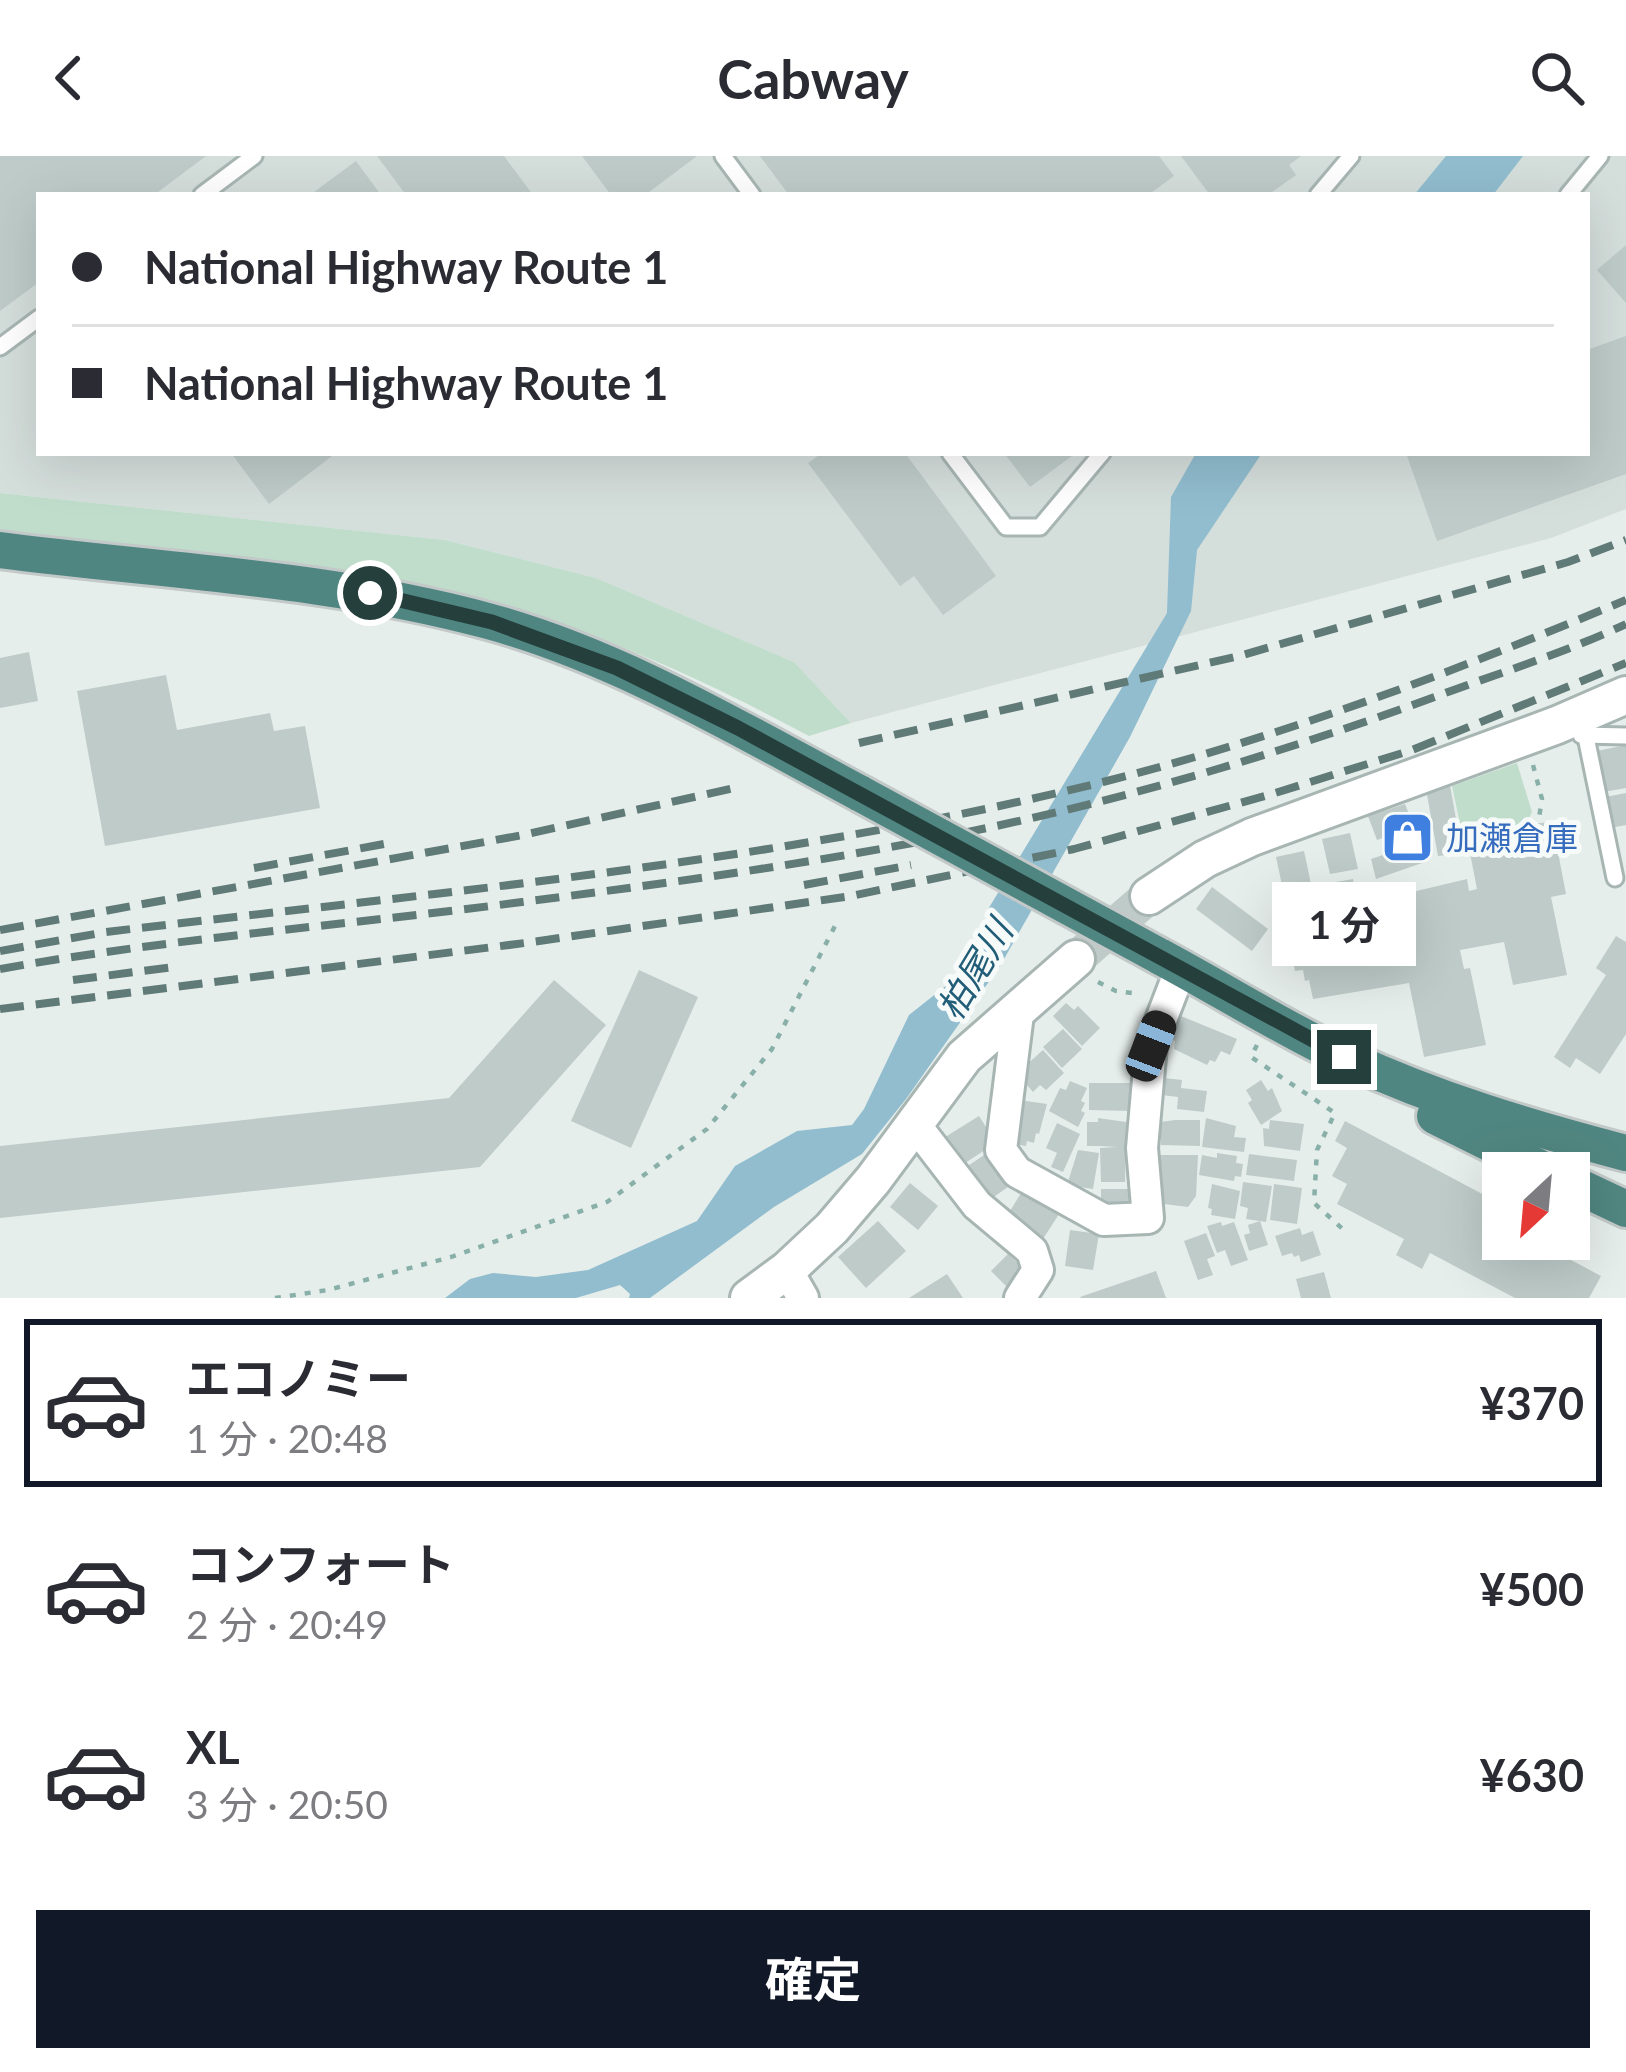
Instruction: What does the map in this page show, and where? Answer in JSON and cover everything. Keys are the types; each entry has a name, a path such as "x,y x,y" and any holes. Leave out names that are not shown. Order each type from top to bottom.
{"highway":[{"path":"0,550 370,593 492,622 617,668 861,794 1170,974 1445,1100 1626,1154 1618,1206 1590,1192"},
{"path":"1344,1057 1359,1078 1508,1152"}],"street":[{"path":"1149,896 1205,859 1252,836 1572,731 1626,694"},
{"path":"749,1298 795,1284 832,1228 964,1057 1019,1006 1083,968"},
{"path":"1019,1006 1001,1150 1017,1172 1104,1220 1148,1218 1142,1148 1151,1046 1170,974"},
{"path":"913,1122 977,1205 1032,1251 1037,1270 1020,1298"}],"lane":[{"path":"206,192 254,156"},
{"path":"723,156 750,192"},
{"path":"1321,192 1351,156"},
{"path":"1570,192 1600,156"},
{"path":"0,347 36,320"},
{"path":"952,456 1006,527 1040,527 1099,456"},
{"path":"1615,878 1572,731 1626,736"}],"path":[{"path":"1529,753 1542,800 1538,824"},
{"path":"275,1298 328,1290 451,1257 607,1202 707,1129 772,1048 836,924"},
{"path":"1083,968 1116,991 1170,974"},
{"path":"1257,1046 1251,1058 1335,1113 1317,1150 1314,1203 1346,1232"}],"shaded area":[{"path":"0,156 1626,156 1626,509 1551,538 851,723 794,662 596,578 445,540 0,493"}],"green space":[{"path":"0,493 445,540 596,578 794,662 851,723 809,736 618,646 539,617 437,590 313,567 0,532"},
{"path":"1517,763 1532,812 1526,824 1463,838 1452,786"}],"water":[{"path":"1446,156 1523,156 1495,192 1416,192"},
{"name":"柏尾川","path":"1194,456 1260,456 1197,550 1191,611 1130,737 1000,966 862,1154 774,1207 650,1298 629,1298 620,1285 576,1298 445,1298 470,1279 493,1273 536,1277 588,1270 697,1221 735,1166 797,1131 852,1125 909,1015 957,977 987,921 987,911 1167,613 1171,497"}],"building":[{"path":"0,156 206,156 158,192 36,192 36,284 0,311"},
{"path":"377,156 504,156 531,192 404,192"},
{"path":"582,156 697,156 649,192 609,192"},
{"path":"760,156 1159,156 1174,176 1152,192 787,192"},
{"path":"1181,156 1301,156 1289,165 1296,175 1272,192 1208,192"},
{"path":"356,161 379,192 314,192"},
{"path":"1626,245 1626,303 1597,270"},
{"path":"1626,336 1626,474 1437,541 1407,456 1590,456 1590,349"},
{"path":"233,456 332,456 269,504"},
{"path":"818,456 907,456 996,576 943,615 914,576 900,586 808,463"},
{"path":"1006,456 1072,456 1030,487"},
{"path":"29,652 38,701 0,708 0,658"},
{"path":"166,675 177,730 270,713 274,731 305,726 320,808 105,846 77,691"},
{"path":"1626,745 1626,788 1603,792 1592,752"},
{"path":"1450,785 1462,853 1438,856 1426,789"},
{"path":"1626,793 1626,825 1610,828 1605,797"},
{"path":"1405,804 1414,827 1377,840 1368,816"},
{"path":"1552,821 1566,894 1551,897 1567,975 1513,985 1504,942 1460,950 1464,969 1470,968 1486,1045 1424,1057 1409,983 1313,999 1303,970 1295,971 1289,942 1371,926 1366,903 1467,879 1469,891 1477,889 1467,838"},
{"path":"1350,833 1358,869 1330,874 1322,839"},
{"path":"1419,843 1425,862 1376,879 1371,859"},
{"path":"1304,851 1311,884 1283,890 1276,857"},
{"path":"1353,879 1358,906 1329,912 1324,884"},
{"path":"1321,886 1326,915 1295,921 1290,892"},
{"path":"1212,887 1268,929 1252,951 1196,909"},
{"path":"1616,936 1626,942 1626,1034 1600,1074 1576,1058 1570,1068 1554,1057 1606,975 1596,968"},
{"path":"639,970 698,997 631,1148 571,1121"},
{"path":"554,980 606,1025 480,1167 0,1218 0,1146 449,1098"},
{"path":"1066,1003 1074,1010 1078,1006 1100,1028 1082,1046 1053,1016"},
{"path":"1176,1014 1237,1039 1230,1055 1221,1051 1207,1065 1174,1049 1175,1041 1169,1038"},
{"path":"1063,1029 1082,1049 1062,1068 1043,1047"},
{"path":"1043,1050 1064,1073 1046,1090 1040,1085 1033,1092 1021,1078 1028,1071 1024,1067"},
{"path":"1164,1078 1182,1080 1181,1088 1207,1091 1204,1112 1177,1109 1178,1097 1162,1095"},
{"path":"1261,1080 1268,1091 1272,1088 1282,1111 1261,1125 1246,1090"},
{"path":"1070,1081 1087,1088 1081,1101 1085,1113 1078,1127 1049,1111 1060,1088 1066,1090"},
{"path":"1089,1083 1131,1083 1131,1111 1089,1110"},
{"path":"1019,1100 1047,1104 1039,1134 1026,1146 1012,1144"},
{"path":"979,1116 991,1135 988,1148 959,1167 942,1139"},
{"path":"1098,1118 1126,1122 1125,1182 1101,1182 1100,1148 1117,1147 1087,1146 1087,1122 1098,1122"},
{"path":"1206,1118 1236,1126 1234,1137 1246,1138 1244,1152 1202,1147"},
{"path":"1200,1120 1200,1146 1161,1145 1161,1122"},
{"path":"1270,1120 1304,1124 1300,1151 1264,1146 1263,1128 1269,1129"},
{"path":"1345,1121 1482,1194 1482,1260 1571,1260 1601,1276 1589,1298 1515,1298 1430,1253 1422,1269 1396,1255 1404,1239 1337,1204 1347,1184 1332,1176 1347,1148 1335,1141"},
{"path":"1057,1123 1080,1134 1063,1172 1051,1167 1057,1153 1046,1148"},
{"path":"1078,1150 1099,1153 1093,1189 1067,1185"},
{"path":"1217,1153 1237,1156 1236,1163 1243,1164 1241,1177 1235,1176 1234,1181 1199,1175 1202,1155 1217,1158"},
{"path":"1249,1154 1297,1160 1294,1181 1246,1175"},
{"path":"984,1155 1008,1187 985,1203 962,1170"},
{"path":"1156,1155 1198,1155 1196,1196 1188,1207 1156,1203"},
{"path":"1243,1182 1272,1186 1266,1222 1246,1219 1248,1208 1240,1206"},
{"path":"910,1183 938,1206 918,1230 890,1207"},
{"path":"1212,1184 1240,1191 1235,1219 1211,1215"},
{"path":"1274,1184 1302,1188 1297,1224 1270,1220"},
{"path":"1101,1189 1134,1189 1134,1212 1101,1206"},
{"path":"1023,1190 1061,1211 1041,1242 1005,1219"},
{"path":"878,1221 906,1251 866,1288 838,1257"},
{"path":"1260,1221 1268,1245 1249,1251 1244,1235 1250,1233 1248,1225"},
{"path":"1221,1222 1222,1226 1234,1222 1248,1260 1231,1266 1225,1250 1217,1253 1207,1226"},
{"path":"1300,1228 1302,1235 1313,1231 1321,1255 1301,1262 1299,1255 1282,1256 1275,1236"},
{"path":"1070,1230 1099,1234 1093,1270 1065,1266"},
{"path":"1206,1233 1215,1256 1207,1259 1213,1275 1198,1280 1184,1241"},
{"path":"1008,1254 1029,1274 1012,1292 991,1271"},
{"path":"1156,1271 1166,1298 1080,1297"},
{"path":"1324,1272 1331,1298 1301,1298 1296,1279"},
{"path":"947,1274 963,1298 909,1298"}],"tunnel":[{"path":"1076,959 1149,896"}],"railway":[{"path":"859,743 1239,656 1568,562 1626,540"},
{"path":"0,951 106,932 732,855 980,810 1170,764 1302,723 1626,600"},
{"path":"0,969 195,940 668,883 958,834 1102,801 1276,751 1538,660 1626,624"},
{"path":"0,1009 525,943 851,896 1074,849 1412,750 1626,663"},
{"path":"0,930 523,835 739,787"},
{"path":"254,868 384,844"},
{"path":"804,885 911,865"},
{"path":"73,980 174,967"}],"place":[{"name":"加瀬倉庫","path":"1407,837"}],"route":[{"path":"370,593 492,622 617,668 1034,886 1344,1057"}]}
